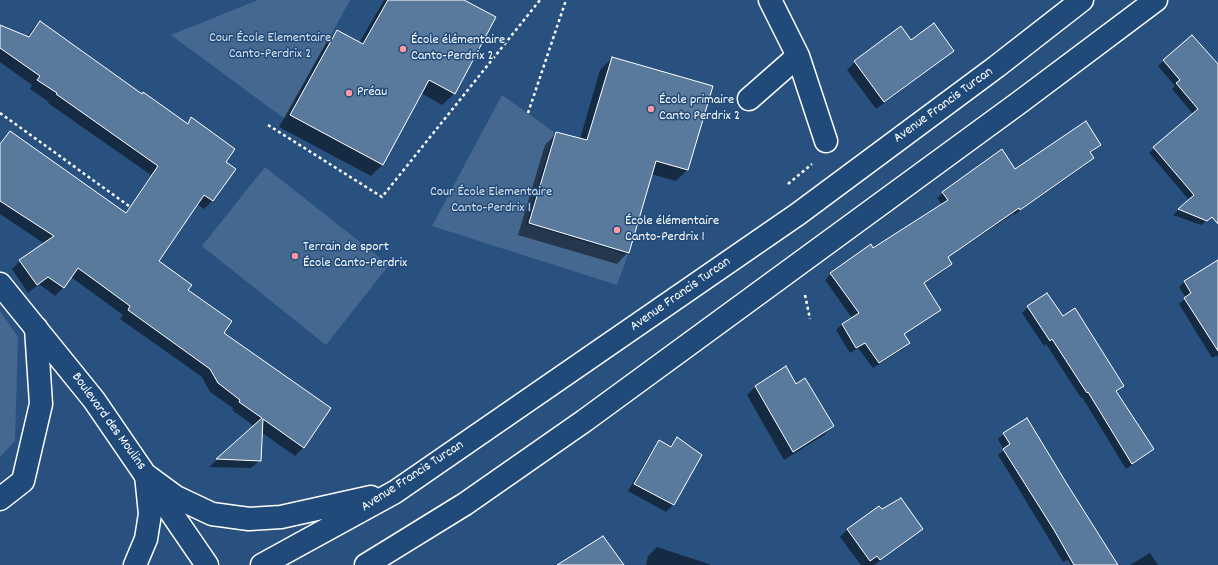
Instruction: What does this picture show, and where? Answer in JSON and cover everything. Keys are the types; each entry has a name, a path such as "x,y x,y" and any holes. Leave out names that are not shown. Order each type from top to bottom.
{"main road":[{"path":"770,0 798,56 826,141"},
{"name":"Avenue Francis Turcan","path":"262,565 396,492 798,214 996,67 1082,0"},
{"path":"366,565 466,504 584,421 1020,102 1156,0"},
{"path":"749,99 798,56"},
{"name":"Boulevard des Moulins","path":"0,284 94,400 207,565"},
{"path":"0,499 22,480 41,404 36,328"},
{"path":"146,475 176,497 212,514 249,519 281,517 396,492"},
{"path":"136,565 146,539 150,514 146,475"}],"path":[{"path":"268,124 382,197 540,0"},
{"path":"528,114 566,0"},
{"path":"0,113 129,206"}],"green space":[{"name":"Cour École Elementaire Canto-Perdrix 2","path":"258,0 350,0 285,119 171,35"},
{"name":"Cour École Elementaire Canto-Perdrix 1","path":"502,95 554,132 526,224 628,255 617,285 432,226"},
{"name":"Terrain de sport École Canto-Perdrix","path":"265,167 389,265 326,345 202,246"},
{"path":"0,311 18,337 15,441 0,457"}],"building":[{"path":"388,0 464,0 496,17 455,94 429,80 383,165 290,115 337,30 363,44"},
{"path":"40,21 142,94 143,92 188,124 191,117 235,149 226,162 236,169 213,201 204,195 159,261 192,285 188,290 232,321 224,333 331,408 304,448 263,419 261,461 216,459 262,418 239,402 240,400 218,383 210,369 128,310 130,306 78,268 64,288 48,277 37,285 19,260 54,236 0,201 0,144 10,131 126,213 158,166 37,80 40,76 0,48 0,25 29,37"},
{"path":"934,23 954,51 884,102 854,61 901,26 911,40"},
{"path":"1192,35 1218,64 1218,224 1212,217 1207,221 1178,209 1194,195 1153,147 1198,109 1176,83 1180,80 1163,60"},
{"name":"École primaire Canto Perdrix 2","path":"612,57 713,86 688,170 656,161 629,253 529,223 556,132 587,140"},
{"path":"1086,121 1101,145 1090,152 1094,158 1020,210 1019,208 948,257 952,264 924,283 941,310 904,334 910,343 879,363 865,343 856,348 842,324 859,313 830,273 871,244 873,248 948,200 942,192 1002,149 1015,169"},
{"path":"1218,260 1218,351 1184,298 1191,293 1184,281"},
{"path":"1047,293 1063,316 1075,308 1124,386 1116,391 1154,449 1132,464 1088,392 1087,393 1052,339 1050,341 1027,306"},
{"path":"786,366 796,384 805,378 834,426 793,452 755,386"},
{"path":"1027,418 1118,565 1074,565 1054,530 1003,449 1010,444 1003,433"},
{"path":"677,437 702,455 674,505 634,484 659,440 671,447"},
{"path":"901,498 923,529 880,560 877,556 870,561 847,529 879,506 882,509"},
{"path":"603,536 624,565 557,565"}],"place":[{"name":"École élémentaire Canto-Perdrix 2","path":"403,49"},
{"name":"Préau","path":"349,93"},
{"name":"École primaire Canto Perdrix 2","path":"651,109"},
{"name":"École élémentaire Canto-Perdrix 1","path":"617,230"},
{"name":"Terrain de sport École Canto-Perdrix","path":"295,256"}]}
